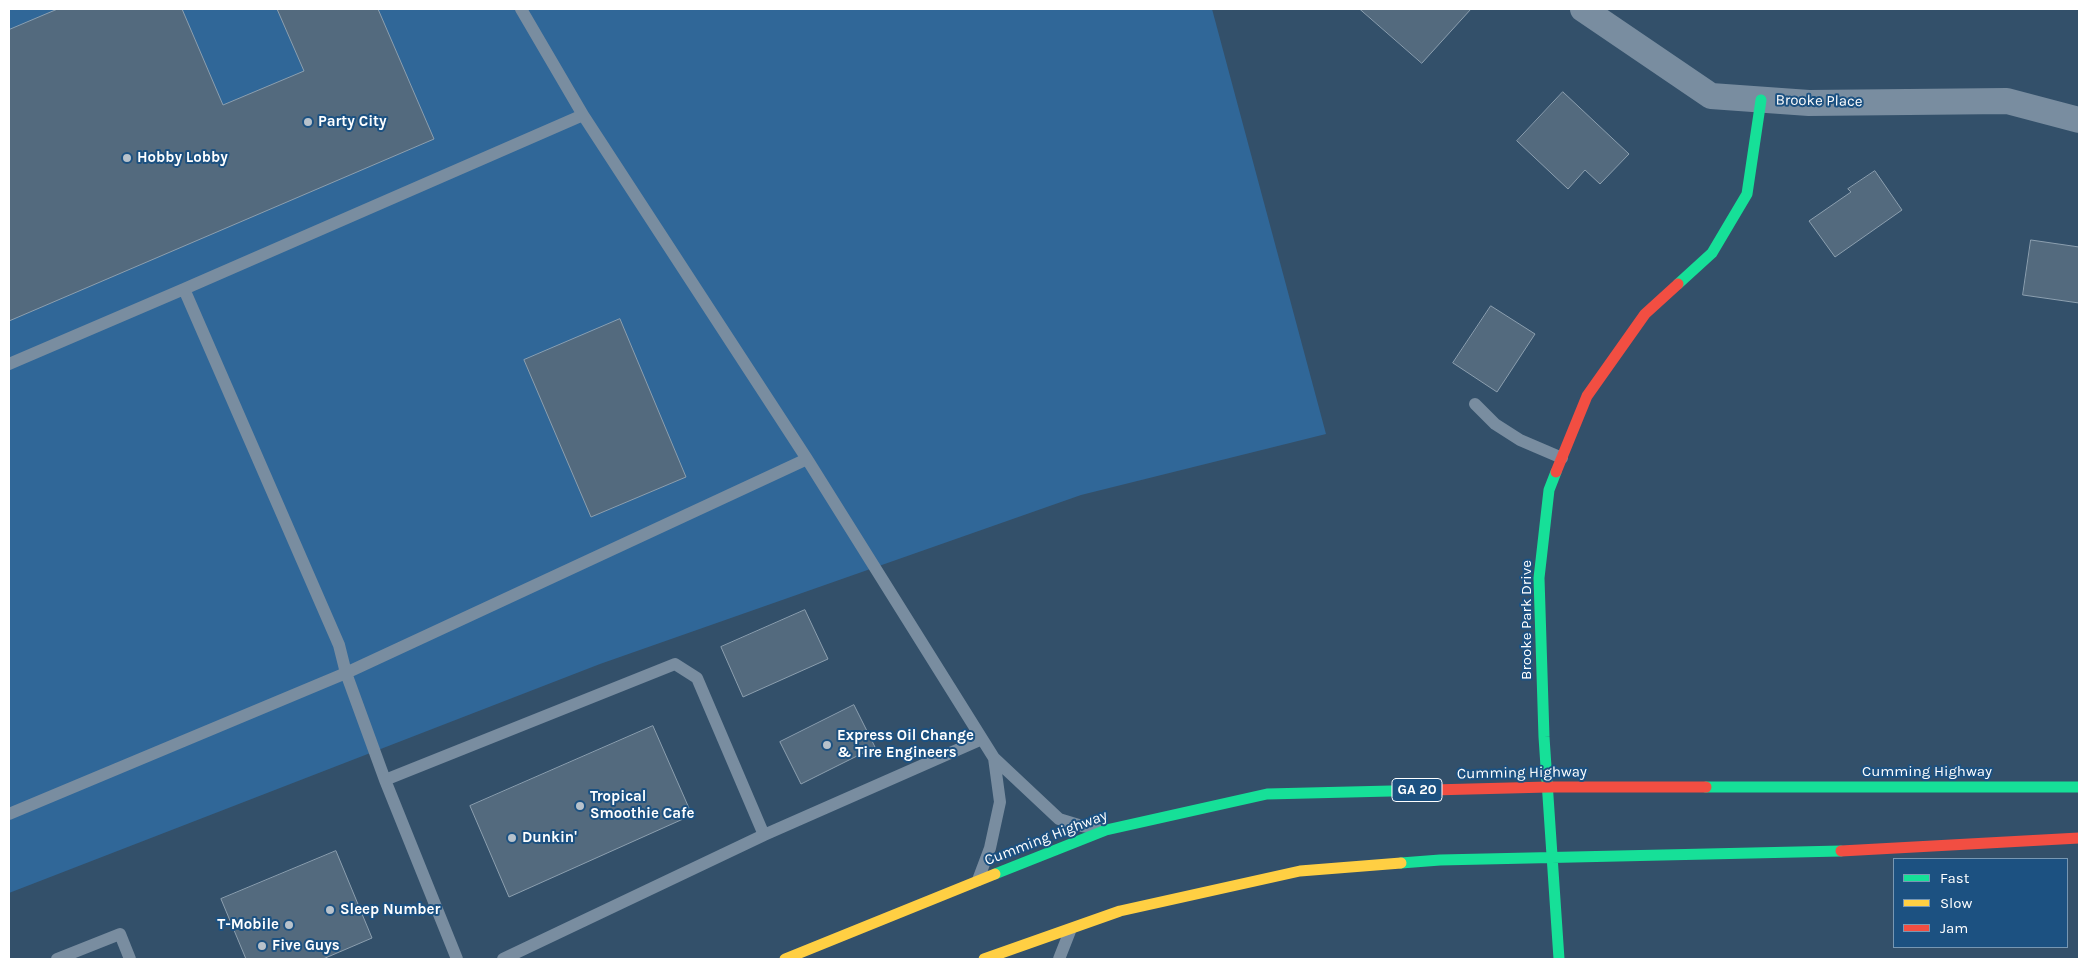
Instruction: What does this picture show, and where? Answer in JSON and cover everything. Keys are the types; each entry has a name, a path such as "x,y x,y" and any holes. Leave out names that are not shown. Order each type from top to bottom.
{"main road":[{"name":"Brooke Park Drive","path":"1560,959 1544,737 1539,578 1549,490 1587,396 1645,314 1712,253 1747,194 1761,100"},
{"name":"Cumming Highway","path":"785,959 1106,830 1267,794 1548,787 2079,786"},
{"path":"984,959 1120,911 1300,871 1440,860 1812,853 2079,838"}],"street":[{"name":"Brooke Place","path":"1583,9 1711,96 1810,103 2007,101 2079,120"}],"lane":[{"path":"521,9 583,114 806,459 994,758 1059,819 1082,826 1106,830"},
{"path":"9,364 583,114"},
{"path":"184,289 339,645 346,673 385,780 457,959"},
{"path":"1475,404 1495,424 1562,458"},
{"path":"9,814 346,673 806,459"},
{"path":"385,780 675,664 698,678 764,835"},
{"path":"503,959 764,835 982,739"},
{"path":"978,880 990,848 1000,802 994,758"},
{"path":"1059,959 1072,928"},
{"path":"57,959 120,934 130,959"}],"shaded area":[{"path":"9,9 1212,9 1326,434 1081,495 600,664 9,893"}],"building":[{"name":"Hobby Lobby","path":"58,9 182,9 223,105 304,71 277,9 378,9 434,139 9,321 9,30"},
{"path":"1360,9 1471,9 1422,63"},
{"path":"1563,92 1629,154 1600,184 1585,170 1568,189 1517,141"},
{"path":"1875,171 1902,210 1835,257 1809,221 1851,192 1848,189"},
{"path":"2031,240 2079,247 2079,303 2023,295"},
{"path":"1491,306 1535,334 1497,392 1453,363"},
{"path":"620,319 686,477 591,517 524,360"},
{"path":"805,610 828,659 743,697 721,647"},
{"name":"Express Oil Change & Tire Engineers","path":"854,705 875,747 801,784 780,742"},
{"path":"653,726 692,815 509,897 470,806"},
{"path":"336,851 372,938 323,959 246,959 221,899"}],"traffic: fast":[{"path":"1678,284 1712,253 1747,194 1761,100"},
{"path":"1556,472 1549,490 1539,578 1544,737 1559,959"},
{"path":"1706,787 2079,787"},
{"path":"995,874 1106,830 1267,794 1432,790"},
{"path":"1401,863 1440,860 1841,851"}],"traffic: slow":[{"path":"984,959 1120,911 1300,871 1401,863"},
{"path":"785,959 995,874"}],"traffic: jam":[{"path":"1556,472 1587,396 1645,314 1678,284"},
{"path":"1432,790 1548,787 1706,787"},
{"path":"1841,851 2079,838"}],"place":[{"name":"Party City","path":"308,122"},
{"name":"Hobby Lobby","path":"127,158"},
{"name":"Express Oil Change & Tire Engineers","path":"827,745"},
{"name":"Tropical Smoothie Cafe","path":"580,806"},
{"name":"Dunkin'","path":"512,838"},
{"name":"Sleep Number","path":"330,910"},
{"name":"T-Mobile","path":"289,925"},
{"name":"Five Guys","path":"262,946"}]}
